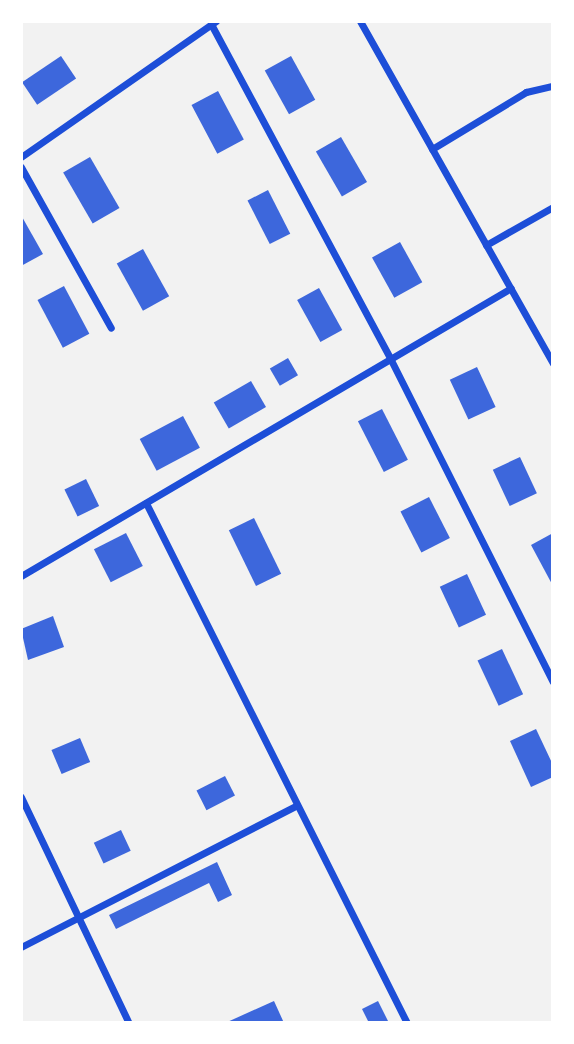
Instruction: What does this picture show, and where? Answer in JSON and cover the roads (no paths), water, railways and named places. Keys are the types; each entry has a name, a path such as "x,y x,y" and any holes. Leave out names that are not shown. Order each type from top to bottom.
{"street":[{"path":"360,21 553,363"},
{"path":"21,157 214,22 391,360 553,682"},
{"path":"432,149 526,92 553,86"},
{"path":"21,167 111,328"},
{"path":"486,245 553,208"},
{"path":"21,576 511,288"},
{"path":"146,503 407,1023"},
{"path":"21,797 129,1023"},
{"path":"21,947 298,805"}]}
